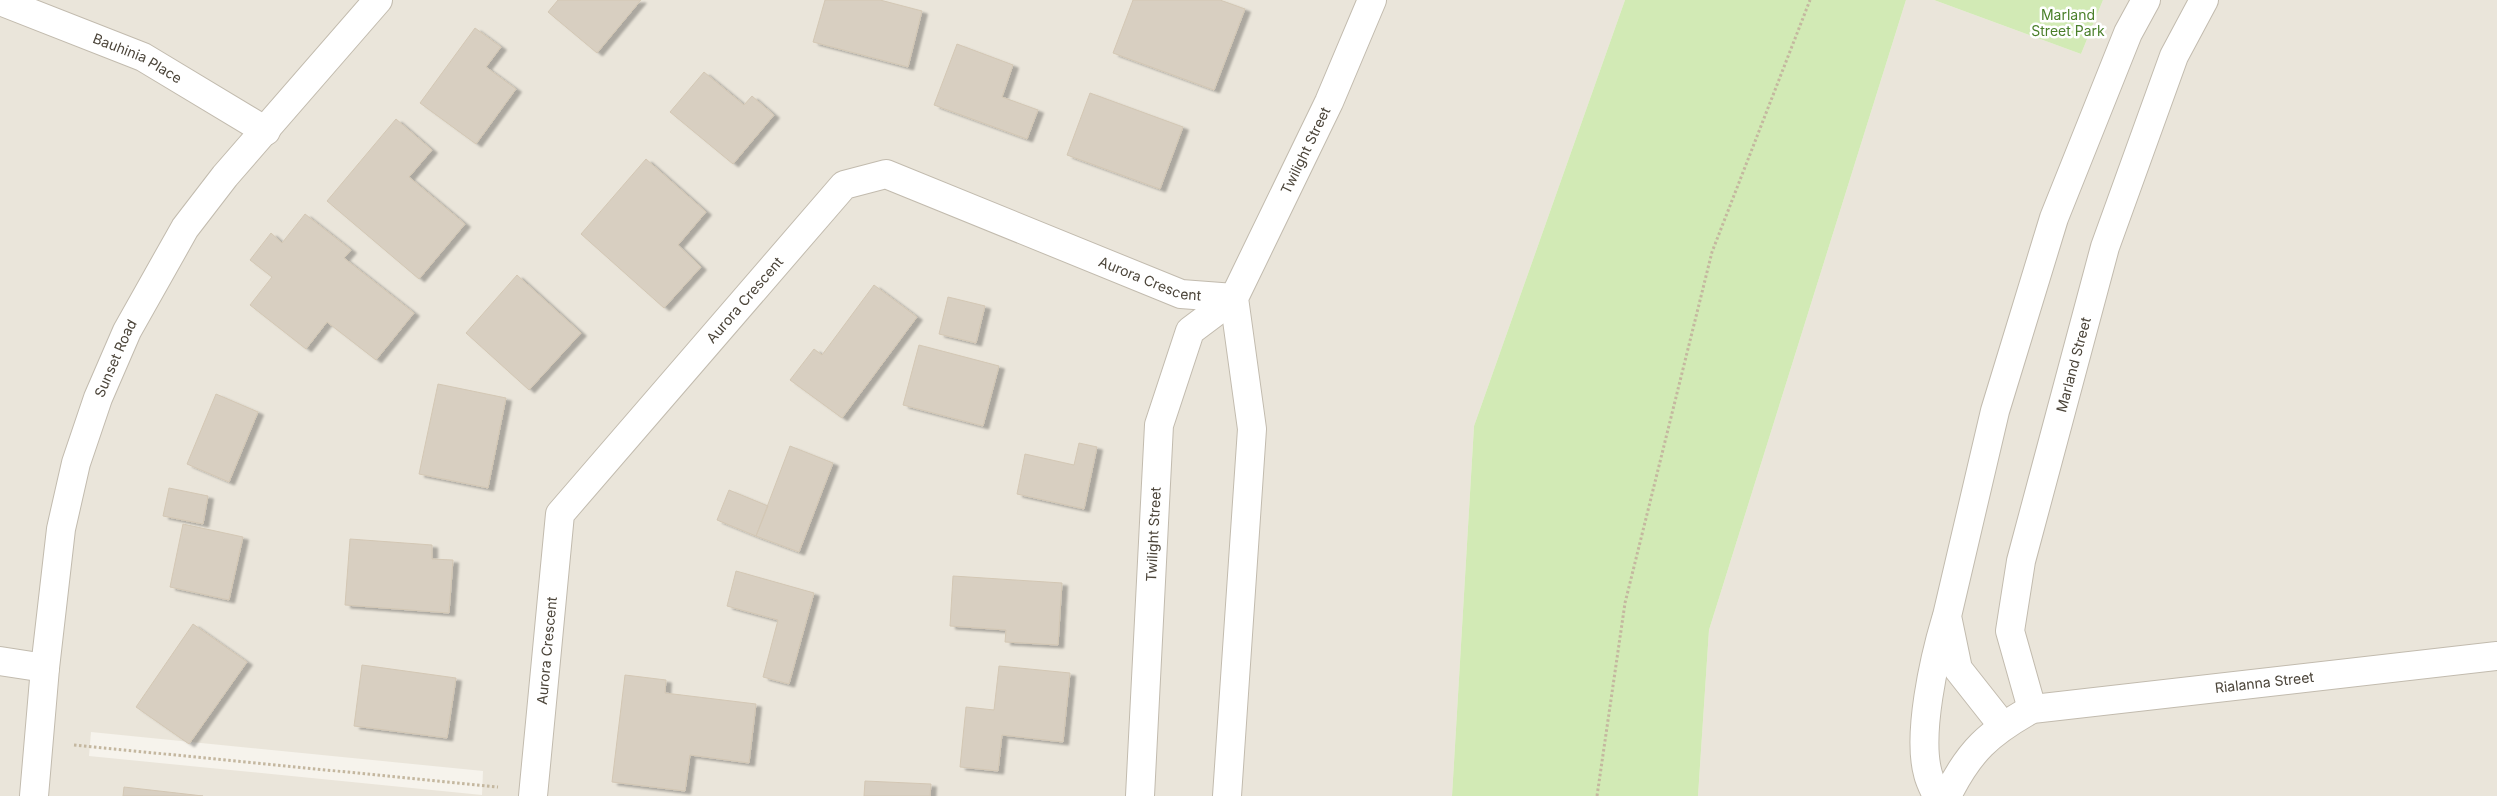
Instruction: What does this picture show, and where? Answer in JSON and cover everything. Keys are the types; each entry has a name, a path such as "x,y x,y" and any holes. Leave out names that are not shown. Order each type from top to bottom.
{"street":[{"name":"Sunset Road","path":"34,796 44,668 61,529 76,463 98,398 127,331 185,228 225,176 378,0"},
{"name":"Twilight Street","path":"1140,796 1158,425 1190,331 1234,298 1329,102 1372,0"},
{"path":"1937,796 1928,774 1924,743 1933,662 1947,616 1995,411 2054,218 2128,33 2146,0"},
{"name":"Marland Street","path":"2032,709 2010,631 2021,561 2105,247 2174,56 2204,0"},
{"name":"Bauhinia Place","path":"0,1 143,57 266,131"},
{"name":"Aurora Crescent","path":"533,792 560,514 844,185 886,174 1181,294 1234,298"},
{"path":"1227,796 1252,429 1234,298"},
{"path":"1947,616 1958,670 2003,726"},
{"name":"Rialanna Street","path":"2032,709 2497,656"},
{"path":"0,660 44,668"},
{"path":"1947,796 1959,772 1990,734 2032,709"}],"path":[{"path":"1597,796 1625,603 1712,252 1810,0"},
{"path":"39,742 533,792"}],"shaded area":[{"path":"0,0 1625,0 1474,426 1452,796 0,796","holes":["91,732 483,771 482,795 89,756"]},
{"path":"1906,0 1934,0 2081,54 2103,0 2497,0 2497,796 1698,796 1709,630"}],"green space":[{"path":"1625,0 1906,0 1709,630 1698,796 1452,796 1474,426"},
{"name":"Marland Street Park","path":"1934,0 2103,0 2081,54"}],"building":[{"path":"558,0 641,0 597,53 548,12"},
{"path":"825,0 880,0 922,11 908,67 813,42"},
{"path":"1133,0 1220,0 1245,9 1214,90 1113,53"},
{"path":"475,28 501,47 486,67 516,89 476,144 420,103"},
{"path":"957,44 1013,65 1002,97 1038,110 1027,139 934,105"},
{"path":"704,72 744,105 752,96 774,115 733,164 670,112"},
{"path":"1090,93 1183,127 1160,189 1067,155"},
{"path":"396,119 432,150 409,177 465,224 419,279 327,201"},
{"path":"646,159 706,212 678,245 701,267 664,308 581,234"},
{"path":"305,214 351,250 344,258 414,313 376,360 327,322 306,349 250,305 272,277 250,260 271,233 282,243"},
{"path":"517,275 581,333 529,390 466,333"},
{"path":"874,285 917,317 842,418 790,380 814,349 822,355"},
{"path":"948,297 985,306 976,343 939,334"},
{"path":"919,345 999,366 983,426 903,405"},
{"path":"438,384 506,398 488,488 419,474"},
{"path":"216,394 258,412 229,482 187,464"},
{"path":"1079,443 1097,447 1084,509 1017,494 1025,454 1074,465"},
{"path":"790,446 833,463 799,552 756,536"},
{"path":"169,488 208,496 203,524 163,516"},
{"path":"729,490 768,506 756,536 717,520"},
{"path":"183,524 243,537 229,600 170,587"},
{"path":"350,539 432,545 432,559 453,560 449,613 345,605"},
{"path":"736,571 814,593 789,684 763,677 778,620 727,606"},
{"path":"953,576 1062,583 1058,645 1005,642 1006,630 950,626"},
{"path":"193,624 247,662 189,744 136,707"},
{"path":"362,665 456,678 447,738 354,726"},
{"path":"999,666 1070,673 1063,742 1002,735 998,771 960,767 966,707 994,710"},
{"path":"625,675 666,680 665,693 756,704 749,763 690,755 685,791 612,782"},
{"path":"865,781 931,784 930,796 864,796"},
{"path":"124,787 203,796 123,796"}]}
